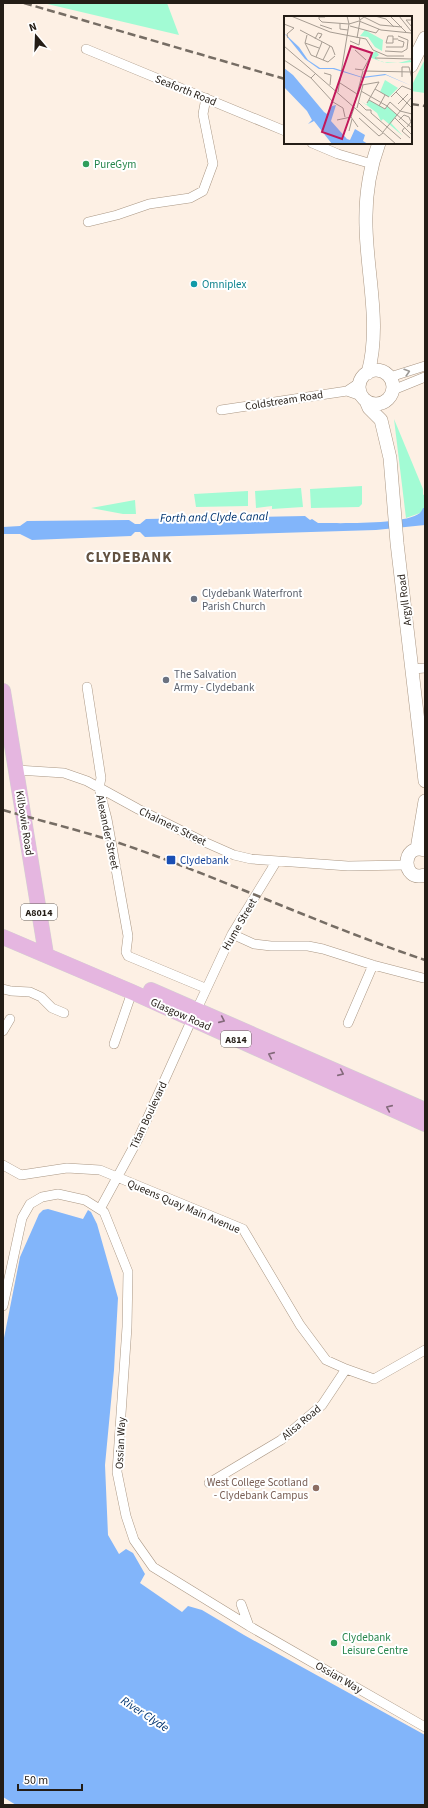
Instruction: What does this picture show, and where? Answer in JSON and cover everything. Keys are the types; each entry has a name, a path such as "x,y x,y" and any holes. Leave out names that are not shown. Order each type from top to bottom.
{"main road":[{"name":"Kilbowie Road","path":"3,691 45,950"},
{"name":"A814","path":"3,928 45,950"},
{"name":"A814","path":"3,937 45,950"},
{"name":"Glasgow Road","path":"45,950 132,992 194,1014 425,1124"},
{"name":"Glasgow Road","path":"45,950 194,1014 424,1108"}],"street":[{"path":"412,64 425,38"},
{"name":"Seaforth Road","path":"86,50 206,98 284,132"},
{"path":"88,222 117,215 149,204 190,198 203,191 214,164 203,114 206,98"},
{"path":"314,144 338,154 372,164"},
{"path":"368,373 373,353 373,311 366,226 367,192 372,164 378,144"},
{"path":"373,353 389,380 388,400 384,403 371,404 362,394 364,375 376,370 389,380 425,377"},
{"path":"389,380 425,366"},
{"name":"Coldstream Road","path":"221,410 348,391 362,394"},
{"name":"Argyll Road","path":"362,394 369,408 381,420"},
{"name":"Argyll Road","path":"384,403 381,420 390,458 397,543 419,669 425,781"},
{"name":"Alexander Street","path":"87,687 101,778 99,788 107,819 128,936 126,952 128,956 205,988"},
{"name":"Chalmers Street","path":"17,770 64,773 87,781 166,824 234,855 251,860 348,866 406,865"},
{"path":"425,801 421,849 408,854 406,865 412,874 417,876 425,875"},
{"name":"Hume Street","path":"194,1014 205,988 232,934 276,862"},
{"path":"232,934 254,944 271,946 308,946 323,949 373,965 423,978"},
{"path":"348,1023 373,965"},
{"path":"3,989 11,992 30,992 41,997 52,1008 64,1013"},
{"path":"114,1044 132,992"},
{"name":"Titan Boulevard","path":"100,1209 138,1139 194,1014"},
{"path":"3,1031 10,1019"},
{"name":"Queens Quay Main Avenue","path":"3,1165 21,1175 67,1168 100,1170 243,1229 300,1325 326,1360 346,1369"},
{"path":"3,1306 22,1218 30,1204 42,1198 58,1194 85,1200 100,1209"},
{"name":"Ossian Way","path":"100,1209 104,1212 128,1272 127,1327 117,1472 126,1516 134,1540 153,1567 249,1626 425,1727"},
{"path":"346,1369 374,1379 425,1350"},
{"name":"Alisa Road","path":"209,1482 281,1440 322,1405 346,1369"},
{"path":"241,1604 249,1626"}],"green space":[{"path":"43,3 167,3 179,35"},
{"path":"425,59 425,93 412,91 412,85"},
{"path":"394,419 423,489 423,495 425,494 425,508 420,513 406,518"},
{"path":"362,486 362,504 359,507 311,508 310,489"},
{"path":"301,488 303,507 272,509 272,506 256,508 255,491"},
{"path":"248,491 248,506 196,507 194,494"},
{"path":"135,500 136,514 123,514 91,508"}],"water":[{"path":"423,508 425,508 425,525 376,530 145,537 140,532 135,532 131,536 32,540 20,534 3,534 3,527 20,526 27,521 129,520 135,524 140,524 146,519 305,516 318,523 355,523 401,520 420,513"},
{"name":"River Clyde","path":"48,1209 83,1219 88,1210 91,1212 97,1224 118,1298 114,1370 105,1465 108,1535 119,1554 126,1549 133,1553 145,1574 140,1583 182,1612 188,1606 202,1610 244,1635 425,1735 425,1805 16,1805 3,1797 3,1343 20,1257 39,1214 43,1210"}],"railway":[{"path":"24,3 284,79"},
{"path":"412,104 425,106"},
{"path":"3,810 128,846 350,933 425,960"}],"place":[{"name":"PureGym","path":"86,164"},
{"name":"Omniplex","path":"194,284"},
{"name":"Clydebank Waterfront Parish Church","path":"194,599"},
{"name":"The Salvation Army - Clydebank","path":"166,680"},
{"name":"Clydebank","path":"171,860"},
{"name":"West College Scotland - Clydebank Campus","path":"316,1488"},
{"name":"Clydebank Leisure Centre","path":"334,1643"}],"district":[{"name":"CLYDEBANK","path":"129,557"}],"water label":[{"name":"Forth and Clyde Canal","path":"214,517"}]}
